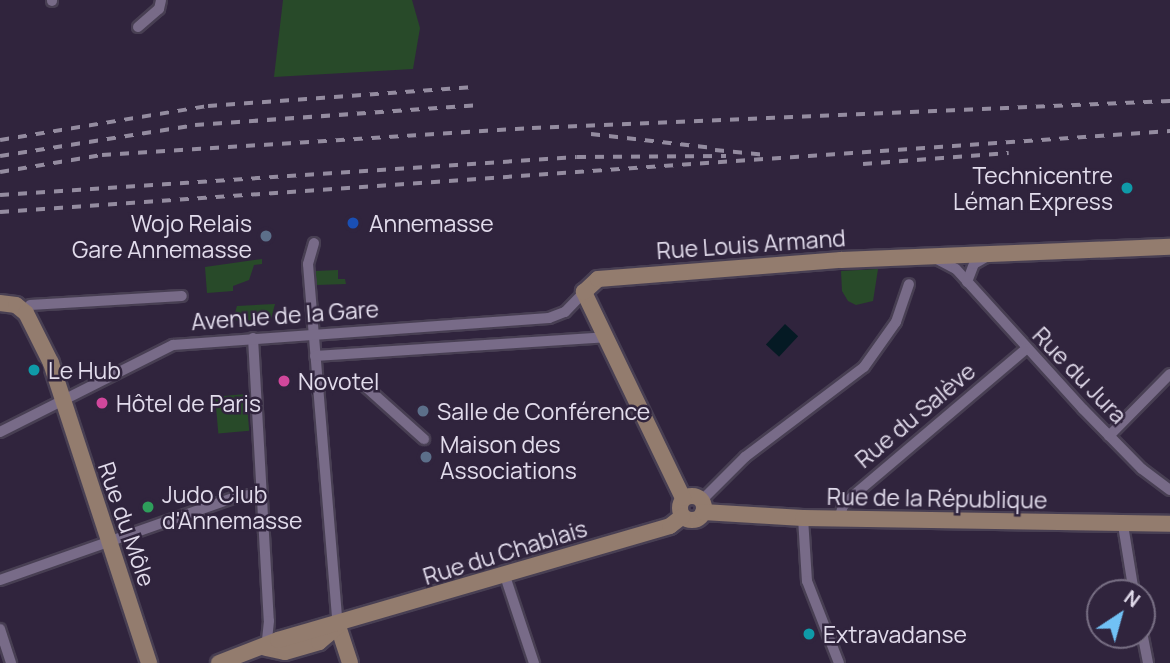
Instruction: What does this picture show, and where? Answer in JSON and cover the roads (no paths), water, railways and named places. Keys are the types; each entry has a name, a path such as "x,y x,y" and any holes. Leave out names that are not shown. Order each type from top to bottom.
{"street":[{"path":"138,27 159,9 160,0"},
{"path":"314,243 308,264 313,334 338,625 350,663"},
{"name":"Rue Louis Armand","path":"584,292 601,278 697,270 1170,247"},
{"path":"967,282 974,264 990,256"},
{"name":"Rue du Jura","path":"932,258 949,263 1109,436 1170,490"},
{"path":"703,506 693,495 684,498 679,507 683,516 694,520 745,457 859,373 892,329 909,284"},
{"path":"584,292 674,487 684,498"},
{"name":"Avenue de la Gare","path":"0,432 169,346 553,318 584,292"},
{"path":"28,308 182,296"},
{"name":"Rue du Môle","path":"28,308 149,663"},
{"path":"315,356 401,351 408,344 603,334"},
{"path":"253,338 269,621 265,648 257,663"},
{"name":"Rue du Salève","path":"839,519 841,509 855,494 1026,349"},
{"path":"1109,436 1170,374"},
{"path":"366,387 424,439"},
{"path":"0,580 110,544 239,496 261,494"},
{"name":"Rue de la République","path":"703,506 803,518 1170,524"},
{"name":"Rue du Chablais","path":"219,663 265,648 278,640 338,625 670,527 683,516"},
{"path":"803,518 804,570 839,663"},
{"path":"1124,524 1133,579"},
{"path":"505,576 534,663"},
{"path":"0,629 11,663"}],"water":[{"path":"785,324 798,336 779,357 766,344"}],"railway":[{"path":"0,140 208,106 470,87"},
{"path":"0,172 102,155 532,128 1170,101"},
{"path":"0,156 195,125 480,105"},
{"path":"0,212 1170,131"},
{"path":"591,134 713,148"},
{"path":"715,150 767,155"},
{"path":"863,164 1009,153"},
{"path":"0,195 577,157 726,156"}],"place":[{"name":"Technicentre Léman Express","path":"1127,188"},
{"name":"Annemasse","path":"353,223"},
{"name":"Wojo Relais Gare Annemasse","path":"266,236"},
{"name":"Le Hub","path":"34,370"},
{"name":"Novotel","path":"284,381"},
{"name":"Hôtel de Paris","path":"102,403"},
{"name":"Salle de Conférence","path":"423,411"},
{"name":"Maison des Associations","path":"426,457"},
{"name":"Judo Club d'Annemasse","path":"148,507"},
{"name":"Extravadanse","path":"809,634"}]}
